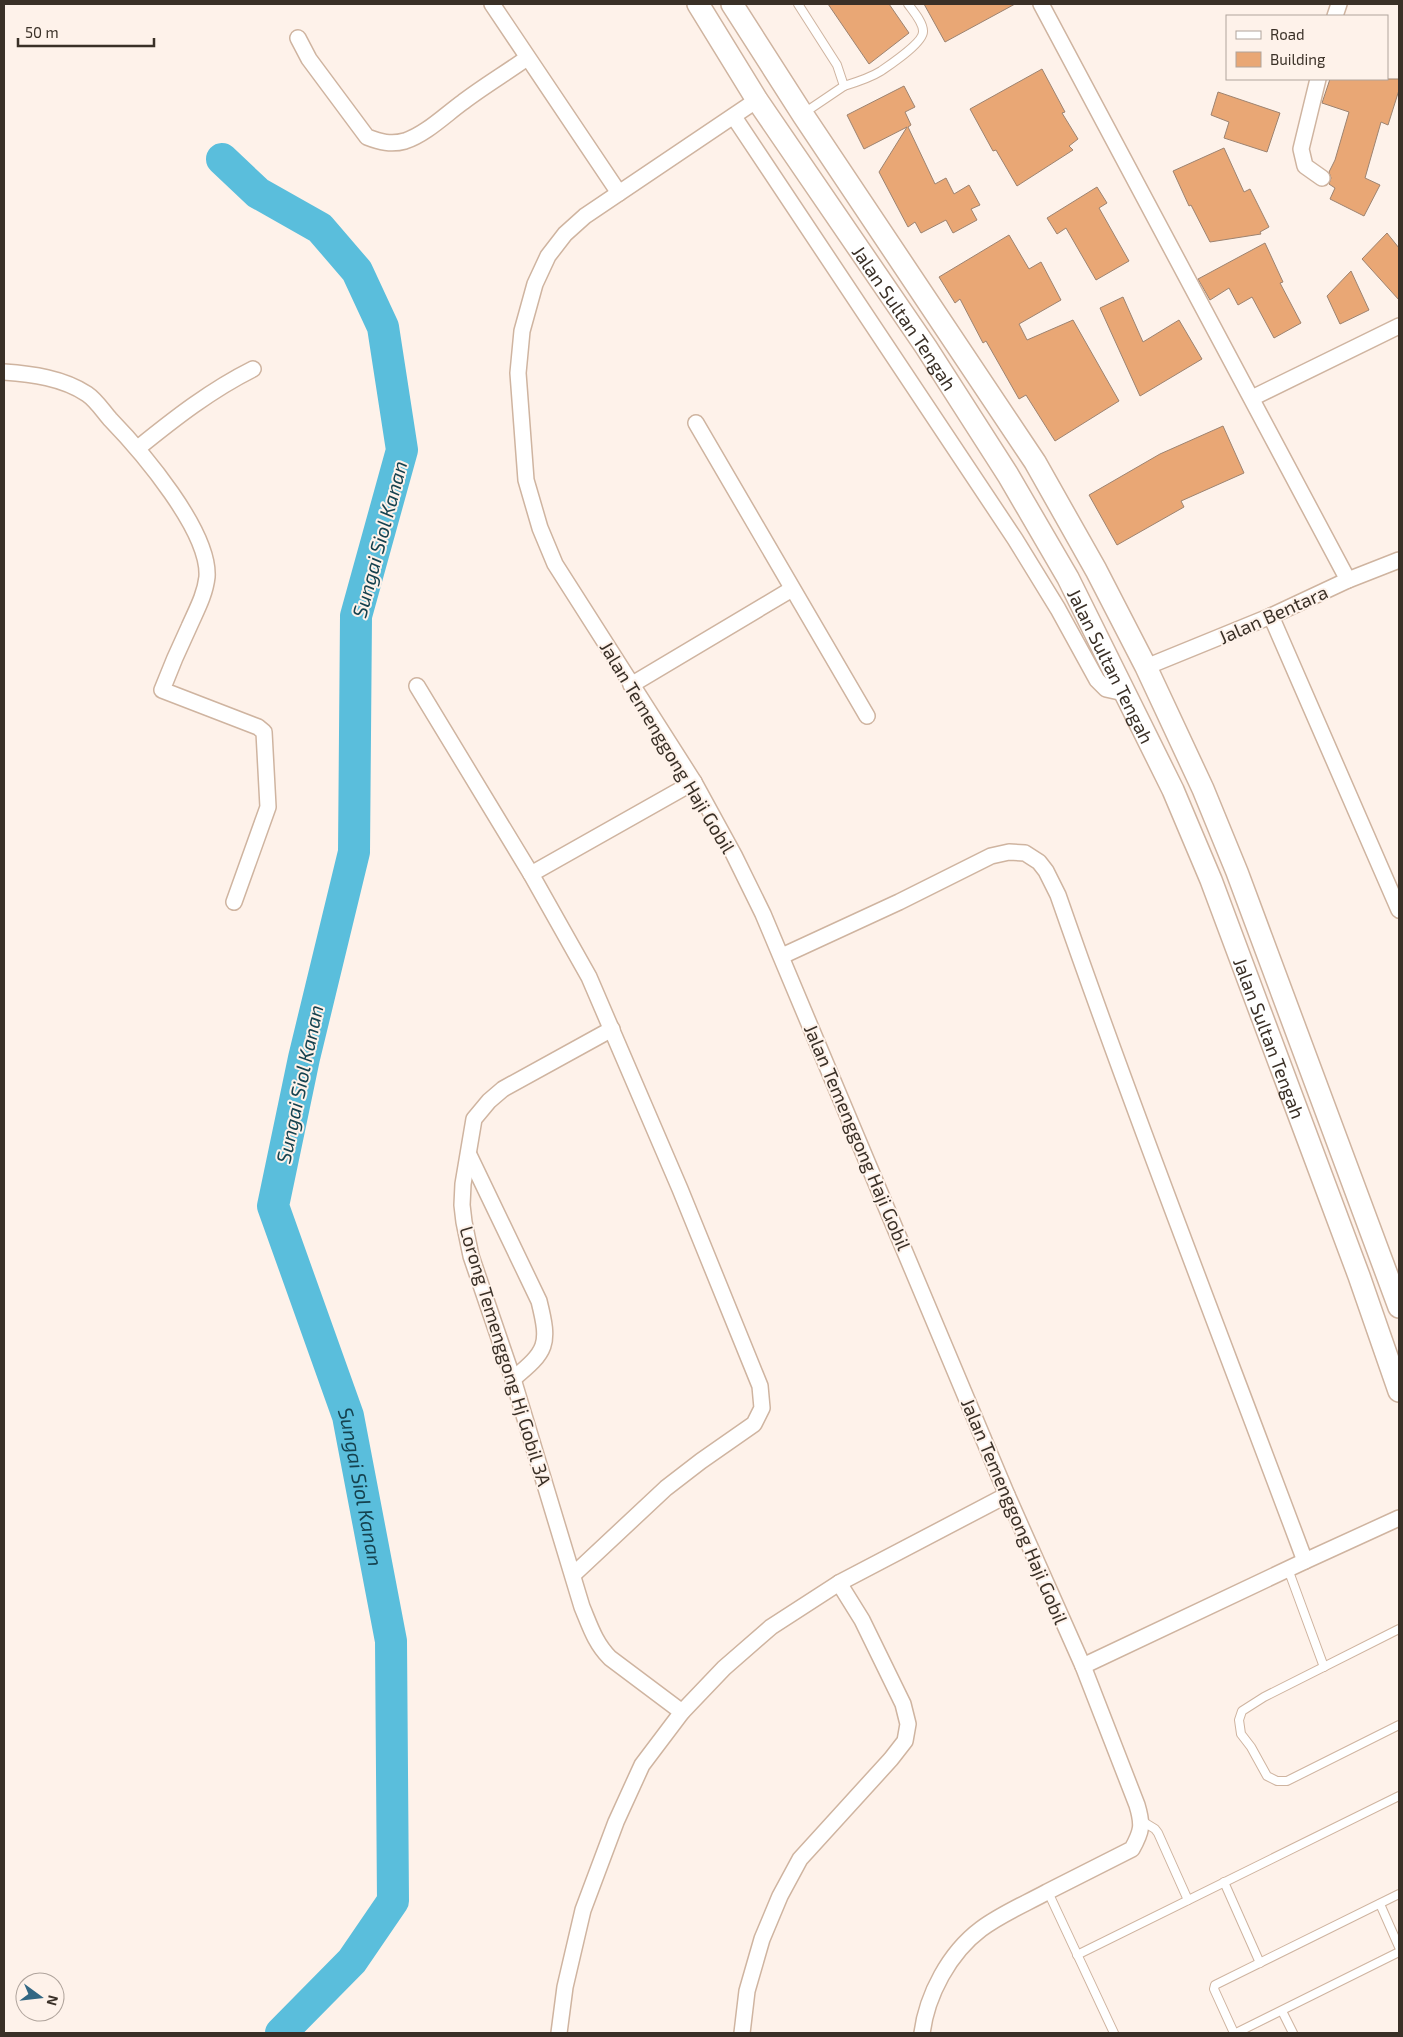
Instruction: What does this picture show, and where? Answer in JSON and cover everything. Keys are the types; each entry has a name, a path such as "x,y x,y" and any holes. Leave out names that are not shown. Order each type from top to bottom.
{"main road":[{"name":"Jalan Sultan Tengah","path":"698,4 757,100 926,347 1008,475 1068,578 1173,790 1211,880 1359,1276 1399,1391"},
{"name":"Jalan Sultan Tengah","path":"732,4 803,115 1035,462 1096,570 1146,667 1203,789 1238,872 1392,1268 1399,1307"}],"street":[{"path":"492,4 619,193"},
{"path":"1041,4 1348,580"},
{"path":"298,38 309,59 367,137 379,142 394,143 419,134 527,58"},
{"path":"1318,80 1301,148 1305,166 1322,178"},
{"name":"Jalan Temenggong Haji Gobil","path":"757,100 578,222 565,234 548,256 535,284 522,331 518,373 526,480 540,528 555,564 694,782 734,855 782,956 1007,1495 1083,1666 1142,1821"},
{"path":"734,117 1015,539 1058,609 1097,680 1106,689 1124,693"},
{"path":"1252,398 1399,326"},
{"path":"138,448 226,382 254,369"},
{"path":"4,372 45,377 67,383 88,395 138,448 190,523 199,540 204,556 207,577 202,599 162,690 258,726 264,732 268,808 234,902"},
{"path":"696,422 867,716"},
{"name":"Jalan Bentara","path":"1146,667 1271,616 1348,580 1399,560"},
{"path":"632,684 792,589"},
{"path":"1271,616 1399,910"},
{"path":"417,686 531,874 589,977 680,1189 760,1386 762,1408 754,1424 666,1488 573,1575"},
{"path":"531,874 694,782"},
{"path":"782,956 899,902 990,856 1009,852 1025,853 1039,862 1046,871 1058,895 1124,1084 1166,1190 1305,1561"},
{"name":"Lorong Temenggong Hj Gobil 3A","path":"612,1029 519,1079 489,1101 474,1119 463,1184 462,1204 471,1256 513,1379 594,1638 610,1658 682,1712"},
{"path":"469,1155 539,1301 544,1319 546,1337 543,1350 534,1362 513,1379"},
{"path":"559,2033 564,1986 583,1910 616,1822 642,1765 682,1712 724,1668 771,1627 839,1583 1007,1495"},
{"path":"1083,1666 1399,1518"},
{"path":"742,2033 747,1991 762,1939 780,1896 800,1859 905,1742 908,1724 903,1704 862,1620 839,1583"},
{"path":"922,2033 933,1994 949,1963 966,1942 998,1918 1132,1849 1141,1834 1142,1821"}],"lane":[{"path":"798,4 837,65 844,86"},
{"path":"803,115 844,86 860,81 880,71 920,40 924,32 922,24 908,4"},
{"path":"1288,1569 1324,1667"},
{"path":"1399,1629 1264,1696 1242,1711 1239,1726 1241,1734 1251,1747 1267,1776 1277,1781 1287,1782 1399,1725"},
{"path":"1077,1955 1399,1796"},
{"path":"1142,1821 1158,1833 1188,1900"},
{"path":"1224,1882 1260,1963"},
{"path":"1048,1892 1114,2033"},
{"path":"1399,1894 1214,1987 1235,2033 1399,1952"},
{"path":"1380,1904 1399,1947"},
{"path":"1282,2011 1293,2033"}],"building":[{"path":"828,4 889,4 909,33 869,64"},
{"path":"924,4 1015,4 945,42"},
{"path":"1042,69 1065,112 1062,113 1078,139 1069,146 1073,150 1017,186 996,150 993,151 970,109"},
{"path":"1399,79 1399,90 1388,125 1381,122 1365,178 1380,185 1364,216 1330,199 1335,188 1329,184 1331,178 1329,172 1335,160 1349,112 1322,103 1330,80"},
{"path":"904,86 915,107 905,112 911,125 908,127 935,184 946,178 954,194 969,185 980,205 971,209 977,220 953,233 946,220 921,233 915,222 908,227 879,172 907,127 864,149 847,115"},
{"path":"1218,92 1280,113 1267,152 1224,138 1229,122 1211,115"},
{"path":"1224,148 1244,192 1250,189 1269,227 1260,232 1261,234 1210,242 1191,205 1189,206 1173,171"},
{"path":"1097,187 1107,203 1099,208 1129,261 1096,280 1066,228 1057,234 1047,218"},
{"path":"1387,233 1399,248 1399,300 1362,259"},
{"path":"1009,235 1029,269 1041,262 1061,300 1019,324 1027,340 1073,320 1119,401 1055,441 1026,395 1019,399 986,341 983,343 960,299 955,303 939,277"},
{"path":"1265,243 1283,282 1280,283 1301,323 1274,338 1252,297 1238,305 1229,288 1210,300 1198,279"},
{"path":"1351,271 1369,310 1340,324 1327,296"},
{"path":"1123,297 1143,342 1179,320 1202,359 1140,396 1100,308"},
{"path":"1223,426 1244,473 1181,501 1184,507 1117,545 1089,495 1160,454"}],"waterway":[{"name":"Sungai Siol Kanan","path":"222,159 258,193 320,228 357,271 383,327 402,450 356,616 354,852 304,1058 273,1206 348,1416 391,1641 393,1901 352,1961 281,2033"}]}
